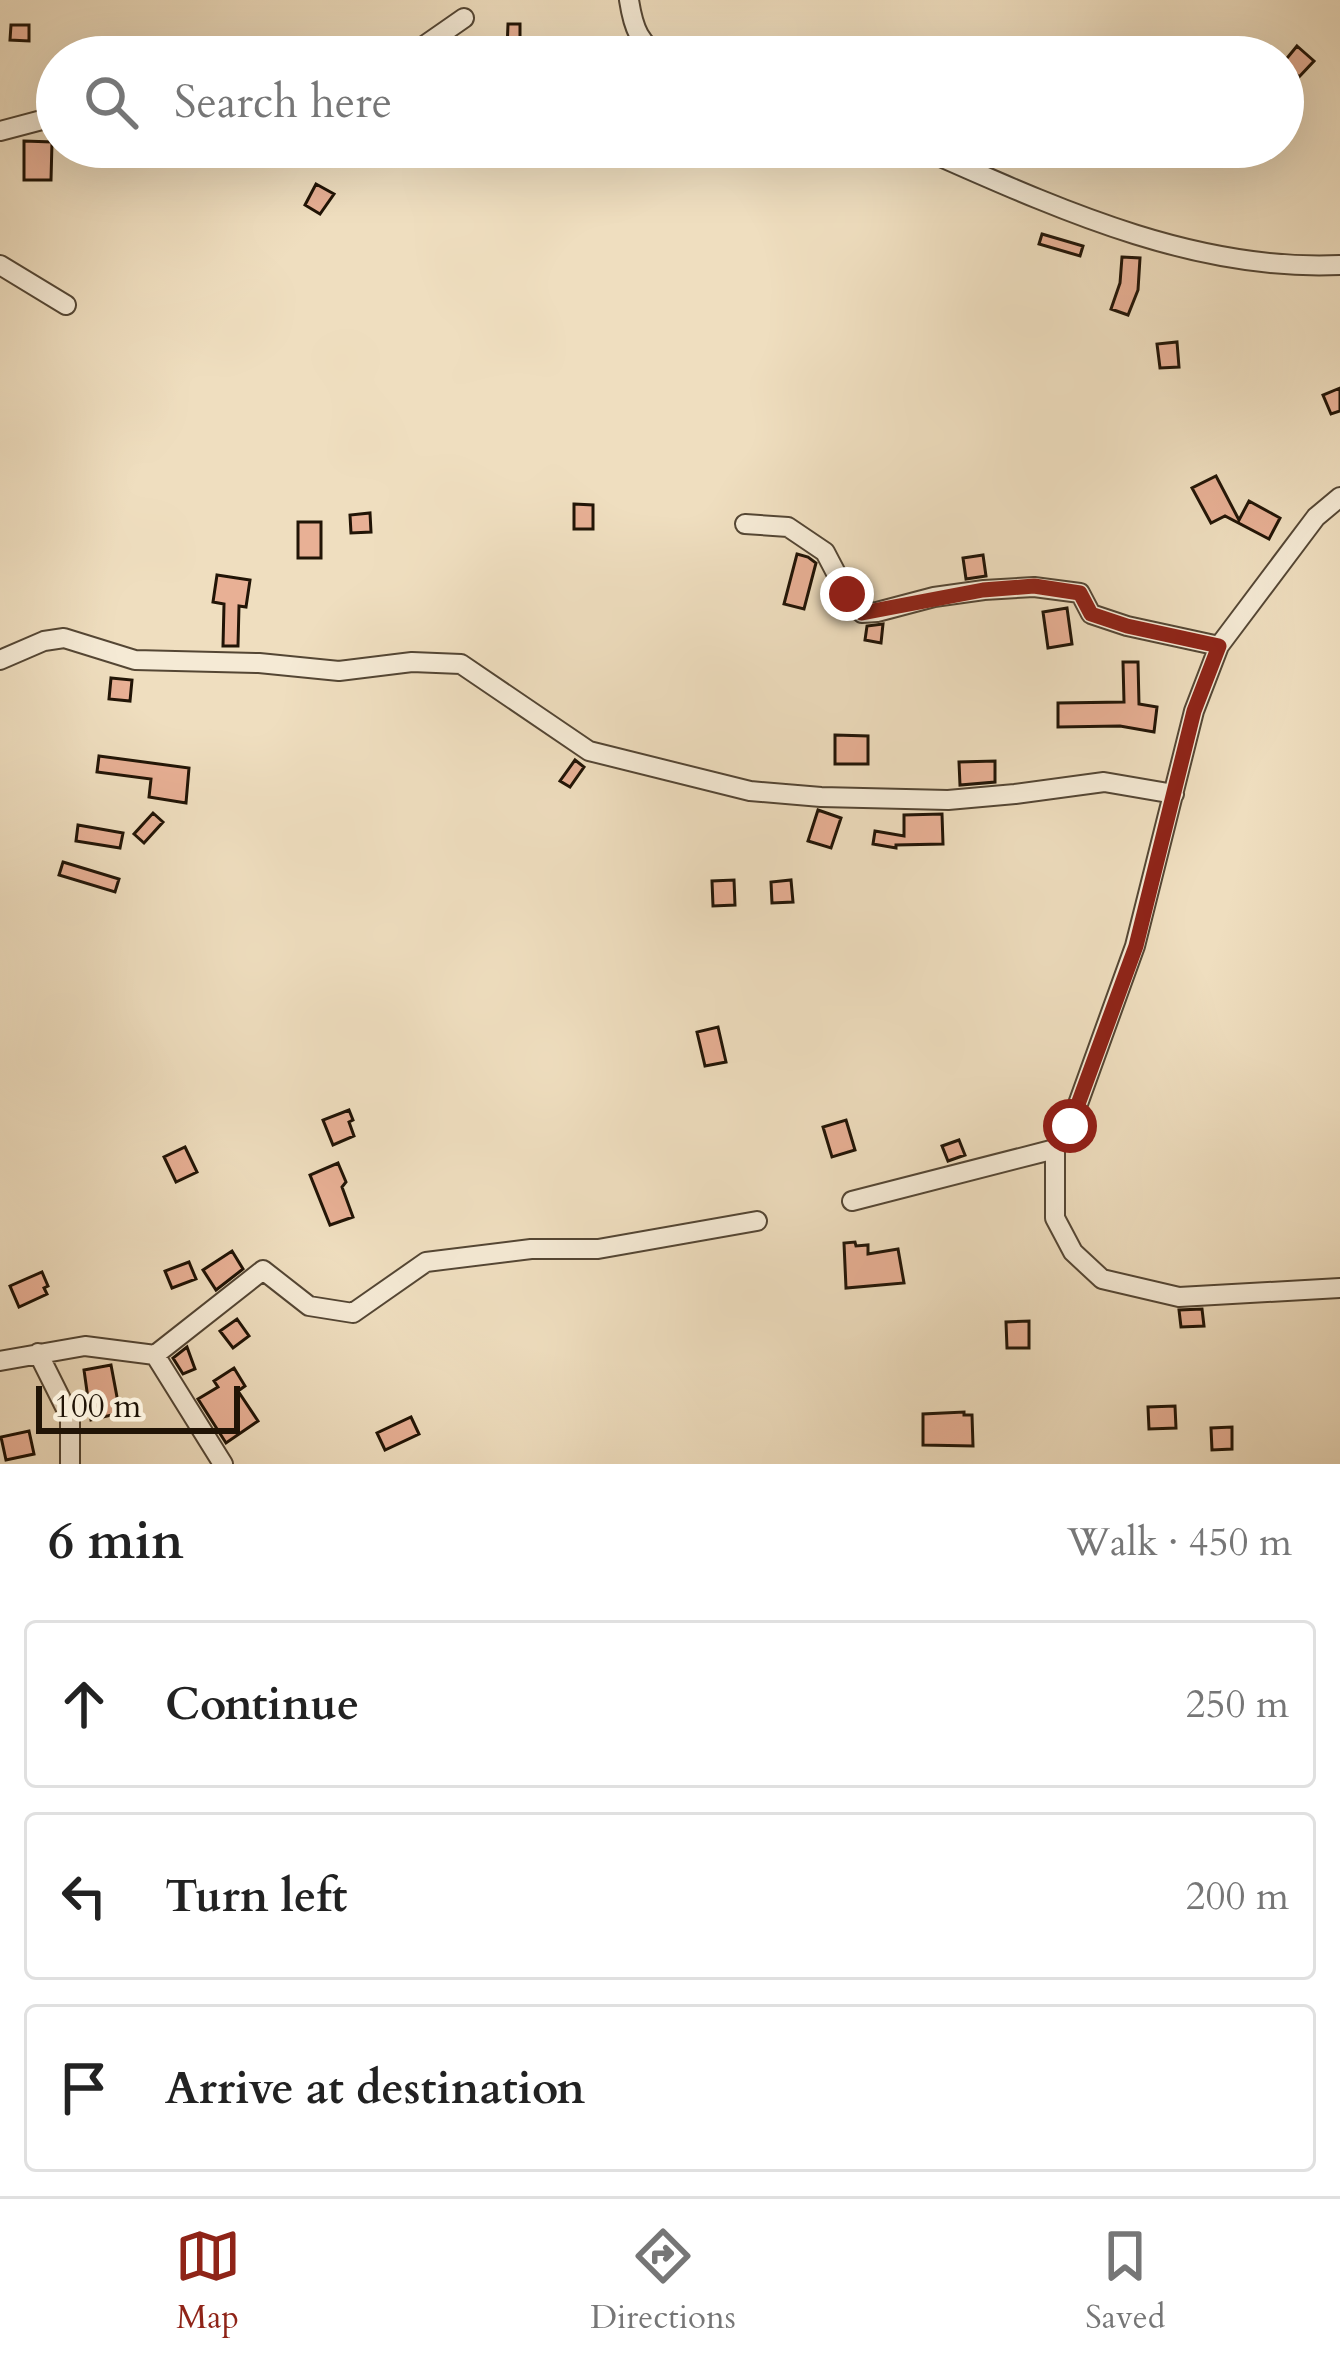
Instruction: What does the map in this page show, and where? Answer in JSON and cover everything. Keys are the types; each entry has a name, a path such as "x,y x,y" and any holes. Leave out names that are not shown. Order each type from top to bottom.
{"street":[{"path":"629,0 639,36"},
{"path":"438,36 464,18"},
{"path":"0,118 23,125"},
{"path":"0,131 36,122"},
{"path":"966,168 1156,241 1266,263 1340,265"},
{"path":"0,265 66,305"},
{"path":"1340,496 1316,517 1219,646 1194,711 1136,946 1070,1126 1055,1148 1055,1217 1073,1252 1102,1279 1179,1297 1340,1288"},
{"path":"745,524 788,526 826,552 862,613 934,598 1034,586 1080,593 1091,614 1127,626 1219,646"},
{"path":"0,661 44,641 64,638 135,660 260,663 339,671 412,662 461,664 589,751 750,791 948,800 1104,782 1174,794"},
{"path":"852,1201 1055,1148"},
{"path":"0,1361 85,1346 155,1355 262,1270 309,1306 352,1313 426,1262 531,1249 598,1249 757,1221"},
{"path":"38,1354 70,1417 70,1464"},
{"path":"155,1355 224,1464"}],"building":[{"path":"508,24 520,24 520,36 508,36"},
{"path":"11,25 29,25 29,41 10,40"},
{"path":"1304,52 1314,61 1304,72"},
{"path":"24,141 36,141 36,168 51,168 51,180 24,180"},
{"path":"316,184 334,194 320,214 305,205"},
{"path":"1042,234 1083,246 1080,256 1039,244"},
{"path":"1122,257 1140,258 1138,290 1128,315 1111,309"},
{"path":"1177,342 1179,367 1160,368 1157,344"},
{"path":"1340,388 1340,411 1331,414 1323,395"},
{"path":"1216,476 1239,520 1249,501 1280,518 1269,539 1225,516 1211,523 1192,488"},
{"path":"574,504 593,505 593,529 574,529"},
{"path":"370,513 371,532 351,533 350,515"},
{"path":"298,522 321,522 321,558 298,558"},
{"path":"797,554 816,563 804,609 784,604"},
{"path":"983,555 986,576 966,579 963,558"},
{"path":"217,575 250,580 246,607 239,606 238,646 223,646 224,604 213,602"},
{"path":"1067,608 1072,644 1048,648 1043,612"},
{"path":"883,624 881,643 865,640 867,626"},
{"path":"1123,662 1138,662 1139,704 1157,707 1154,732 1120,726 1058,727 1058,703 1124,702"},
{"path":"111,678 132,680 130,701 109,699"},
{"path":"835,735 868,736 868,764 835,764"},
{"path":"99,756 189,768 186,803 149,797 151,779 97,772"},
{"path":"575,760 584,767 570,787 560,781"},
{"path":"995,761 995,782 960,785 959,762"},
{"path":"818,810 841,818 831,848 808,841"},
{"path":"153,813 163,822 144,843 134,834"},
{"path":"942,814 943,844 896,848 873,844 875,831 904,836 904,815"},
{"path":"78,825 123,833 120,848 76,841"},
{"path":"63,862 119,879 115,892 59,875"},
{"path":"734,880 735,905 713,906 712,881"},
{"path":"791,880 793,902 772,903 771,882"},
{"path":"718,1027 726,1062 705,1066 697,1032"},
{"path":"349,1110 354,1136 333,1145 323,1120"},
{"path":"846,1120 855,1150 832,1157 823,1127"},
{"path":"959,1140 965,1155 948,1161 942,1146"},
{"path":"185,1147 197,1172 176,1182 164,1157"},
{"path":"338,1163 353,1217 330,1225 310,1175"},
{"path":"855,1242 856,1246 868,1245 868,1254 898,1249 904,1283 846,1288 844,1243"},
{"path":"232,1251 243,1269 216,1290 203,1270"},
{"path":"189,1262 196,1279 172,1288 165,1271"},
{"path":"42,1272 47,1294 19,1307 10,1286"},
{"path":"1202,1309 1204,1326 1181,1327 1179,1310"},
{"path":"237,1319 249,1336 233,1348 220,1331"},
{"path":"1029,1321 1029,1348 1007,1348 1006,1322"},
{"path":"187,1347 195,1369 183,1374 173,1358"},
{"path":"111,1365 120,1413 91,1420 84,1370"},
{"path":"234,1368 245,1386 238,1391 258,1421 226,1443 198,1399 218,1387 214,1381"},
{"path":"1175,1406 1176,1428 1149,1429 1148,1407"},
{"path":"923,1414 972,1415 973,1446 923,1445"},
{"path":"411,1417 419,1434 385,1450 377,1433"},
{"path":"1232,1427 1232,1449 1212,1450 1211,1428"},
{"path":"29,1431 34,1454 6,1460 1,1437"}],"route":[{"path":"847,594 862,613 983,590 1034,586 1080,593 1091,614 1127,626 1219,646 1194,711 1136,946 1070,1126"}]}
